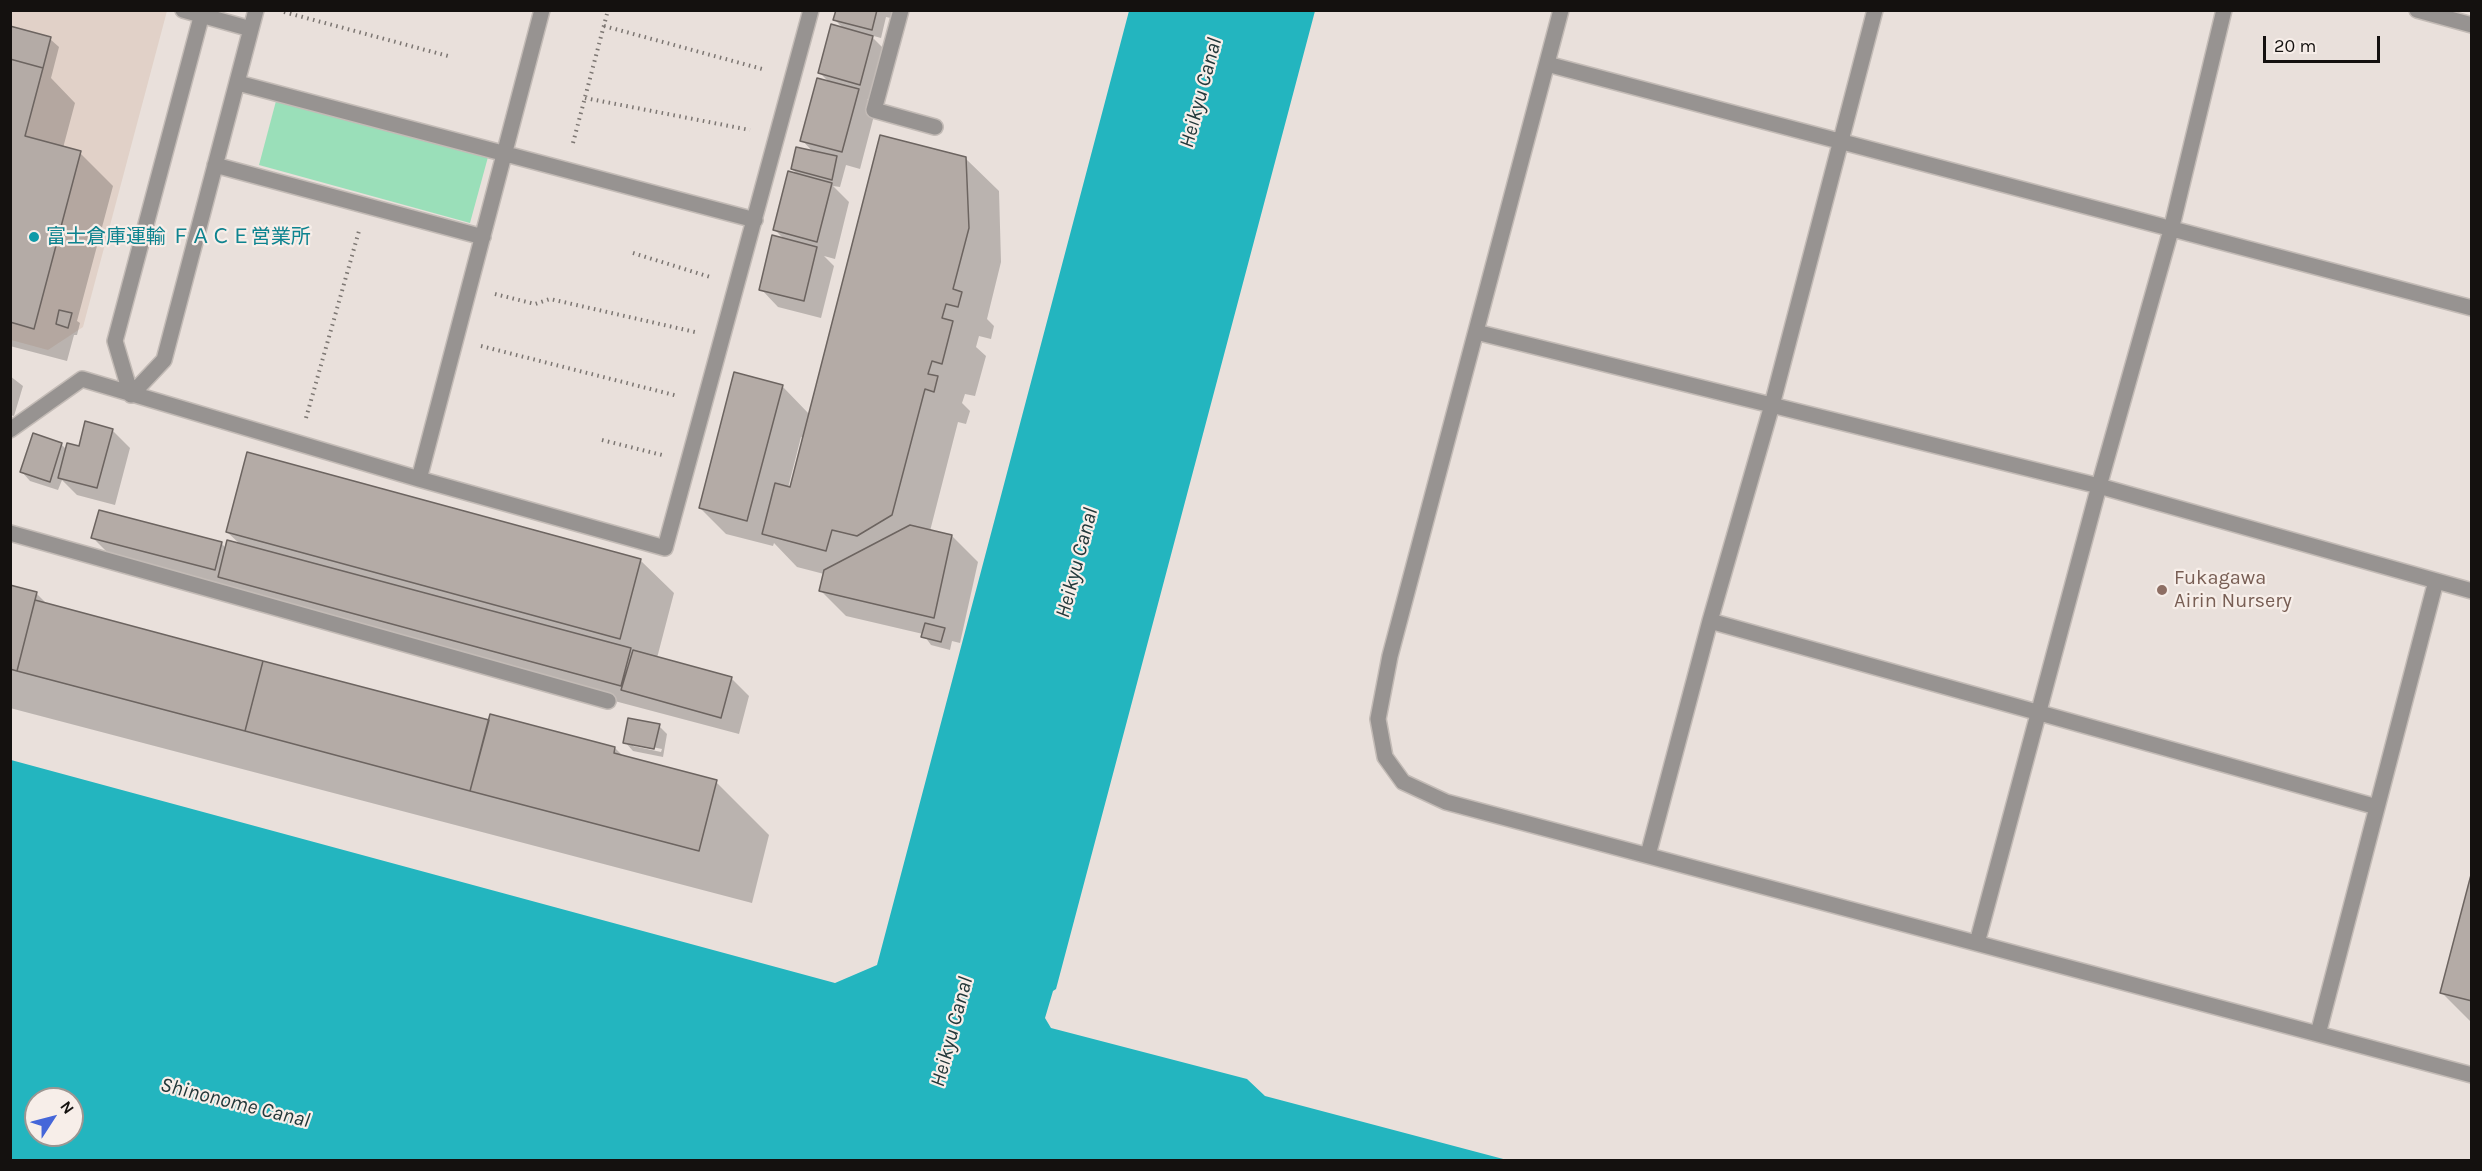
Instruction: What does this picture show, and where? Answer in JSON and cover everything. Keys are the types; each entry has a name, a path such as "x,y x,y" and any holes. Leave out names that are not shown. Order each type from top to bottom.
{"street":[{"path":"183,10 202,13 251,29"},
{"path":"131,395 164,360 256,10"},
{"path":"419,480 542,10"},
{"path":"10,430 82,379 419,480 665,549 810,10"},
{"path":"901,10 874,110 935,127"},
{"path":"1561,10 1390,656 1378,719 1385,756 1403,782 1446,801 2472,1075"},
{"path":"1648,855 1710,621 1772,405 1875,10"},
{"path":"1977,943 2099,486 2171,230 2224,10"},
{"path":"2417,10 2472,25"},
{"path":"131,395 115,341 202,13"},
{"path":"1547,64 2472,309"},
{"path":"238,83 755,220"},
{"path":"215,165 483,237"},
{"path":"1476,332 2099,486 2472,591"},
{"path":"10,533 608,701"},
{"path":"2318,1034 2436,581"},
{"path":"1710,621 2377,807"}],"path":[{"path":"277,10 448,56"},
{"path":"566,170 608,10"},
{"path":"604,26 792,77"},
{"path":"585,98 777,135"},
{"path":"299,444 366,206"},
{"path":"633,253 736,286"},
{"path":"470,288 536,304 550,299 722,338"},
{"path":"456,340 705,403"},
{"path":"602,440 688,461"}],"shaded area":[{"path":"10,11 167,11 83,327 48,350 11,340"}],"green space":[{"path":"276,101 488,157 470,223 259,165"}],"water":[{"path":"1129,11 1315,11 1056,989 1053,991 1045,1018 1051,1028 1247,1079 1265,1096 1507,1160 11,1160 11,760 835,983 877,965"}],"building":[{"path":"836,10 877,10 872,30 833,20"},
{"path":"831,24 873,36 860,85 818,73"},
{"path":"10,26 51,37 43,68 10,59"},
{"name":"富士倉庫運輸 ＦＡＣＥ営業所","path":"10,59 43,68 25,136 81,151 34,329 10,322"},
{"path":"817,78 859,89 842,152 800,141"},
{"path":"880,135 966,157 969,228 953,289 962,292 958,307 946,304 942,318 953,321 942,364 932,361 928,374 938,376 934,392 925,389 892,515 857,536 832,530 826,551 762,534 775,483 790,487"},
{"path":"796,147 837,156 832,180 791,169"},
{"path":"788,171 832,183 817,242 773,230"},
{"path":"772,235 817,247 804,301 759,290"},
{"path":"59,310 72,313 68,328 56,324"},
{"path":"734,372 783,385 747,521 699,508"},
{"path":"85,421 113,429 97,488 58,478 67,443 79,446"},
{"path":"33,433 62,443 50,482 20,472"},
{"path":"247,452 641,559 620,639 226,532"},
{"path":"99,510 222,542 215,570 91,538"},
{"path":"910,525 952,535 934,618 819,591 824,570"},
{"path":"227,540 631,648 621,686 218,577"},
{"path":"10,585 37,592 17,671 10,669"},
{"path":"35,600 263,661 245,731 17,671"},
{"path":"925,623 945,628 941,642 921,637"},
{"path":"633,650 732,677 721,718 621,690"},
{"path":"263,661 489,720 470,791 245,731"},
{"path":"490,714 615,747 614,753 717,780 699,851 470,791"},
{"path":"628,718 660,724 654,749 623,743"},
{"path":"2472,871 2472,1001 2440,993"}],"place":[{"name":"富士倉庫運輸 ＦＡＣＥ営業所","path":"34,237"},
{"name":"Fukagawa Airin Nursery","path":"2162,590"}],"water label":[{"name":"Heikyu Canal","path":"1201,93"},
{"name":"Heikyu Canal","path":"1077,563"},
{"name":"Heikyu Canal","path":"952,1032"},
{"name":"Shinonome Canal","path":"235,1103"}]}
